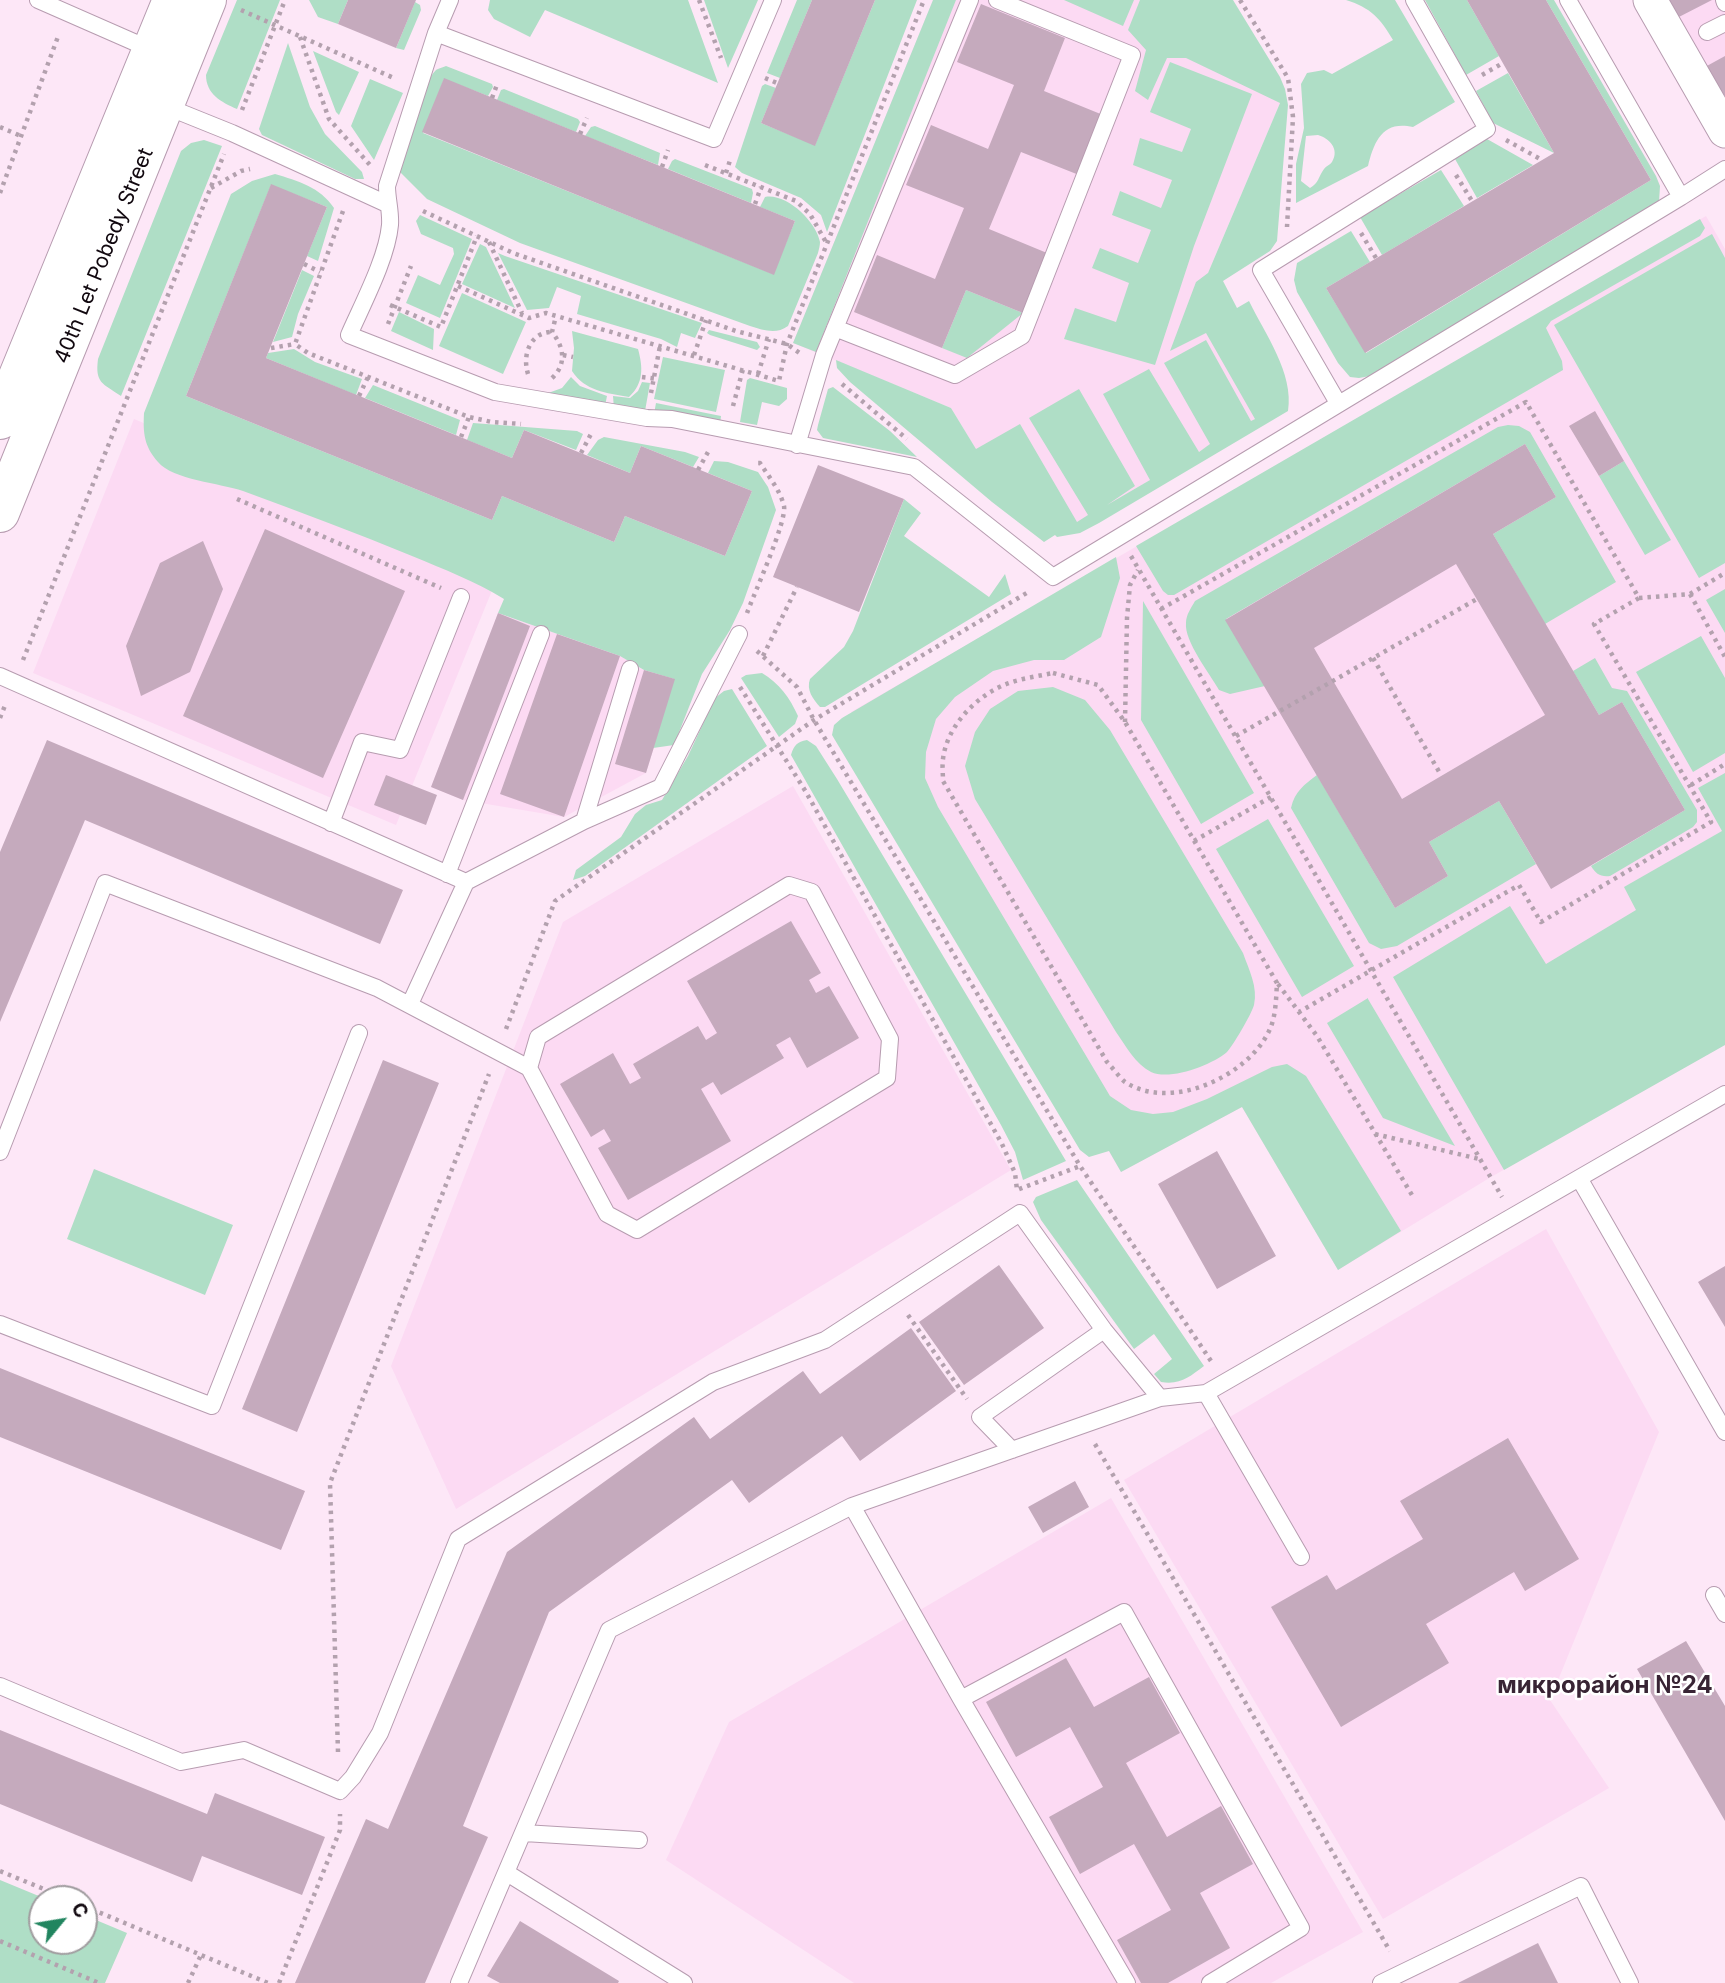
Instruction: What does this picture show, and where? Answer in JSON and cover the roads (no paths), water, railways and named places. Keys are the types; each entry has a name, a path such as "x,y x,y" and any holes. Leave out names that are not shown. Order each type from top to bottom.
{"street":[{"name":"40th Let Pobedy Street","path":"0,420 167,57 172,0"},
{"path":"1650,0 1723,121"},
{"name":"40th Let Pobedy Street","path":"167,57 221,4"},
{"name":"40th Let Pobedy Street","path":"0,513 149,100"}],"lane":[{"path":"38,0 167,57"},
{"path":"450,0 436,33 387,186 387,204 391,220 388,239 349,335 495,392 647,418 672,419 914,467 1053,577 1725,169"},
{"path":"436,33 715,139 773,0"},
{"path":"797,444 835,328 970,0"},
{"path":"835,328 955,375 1022,336 1132,55 997,0"},
{"path":"1338,403 1261,270 1487,129 1414,0"},
{"path":"1568,0 1681,197"},
{"path":"1707,32 1725,23"},
{"path":"149,100 232,133 387,204"},
{"path":"331,823 362,742 400,750 461,597"},
{"path":"447,874 541,634"},
{"path":"411,1004 466,882 584,821 660,787 739,634"},
{"path":"584,821 630,669"},
{"path":"7,679 466,882"},
{"path":"0,1152 105,883 377,988 529,1068 607,1214 637,1230 887,1078 890,1039 812,892 789,885 538,1037 529,1068"},
{"path":"0,1324 212,1406 359,1033"},
{"path":"459,1983 609,1630 852,1506 1160,1398 1206,1394 1725,1094"},
{"path":"1579,1178 1725,1432"},
{"path":"0,1686 181,1762 244,1750 340,1791 380,1733 458,1539 713,1381 825,1340 1020,1213 1104,1330 1160,1398"},
{"path":"1012,1450 980,1417 1104,1330"},
{"path":"1206,1394 1301,1557"},
{"path":"852,1506 1126,1983"},
{"path":"1714,1595 1725,1614"},
{"path":"961,1699 1124,1612 1301,1928 1210,1983"},
{"path":"524,1833 639,1840"},
{"path":"507,1873 684,1983"},
{"path":"1381,1983 1581,1886 1630,1983"}],"district":[{"name":"микрорайон №24","path":"1605,1686"}]}
